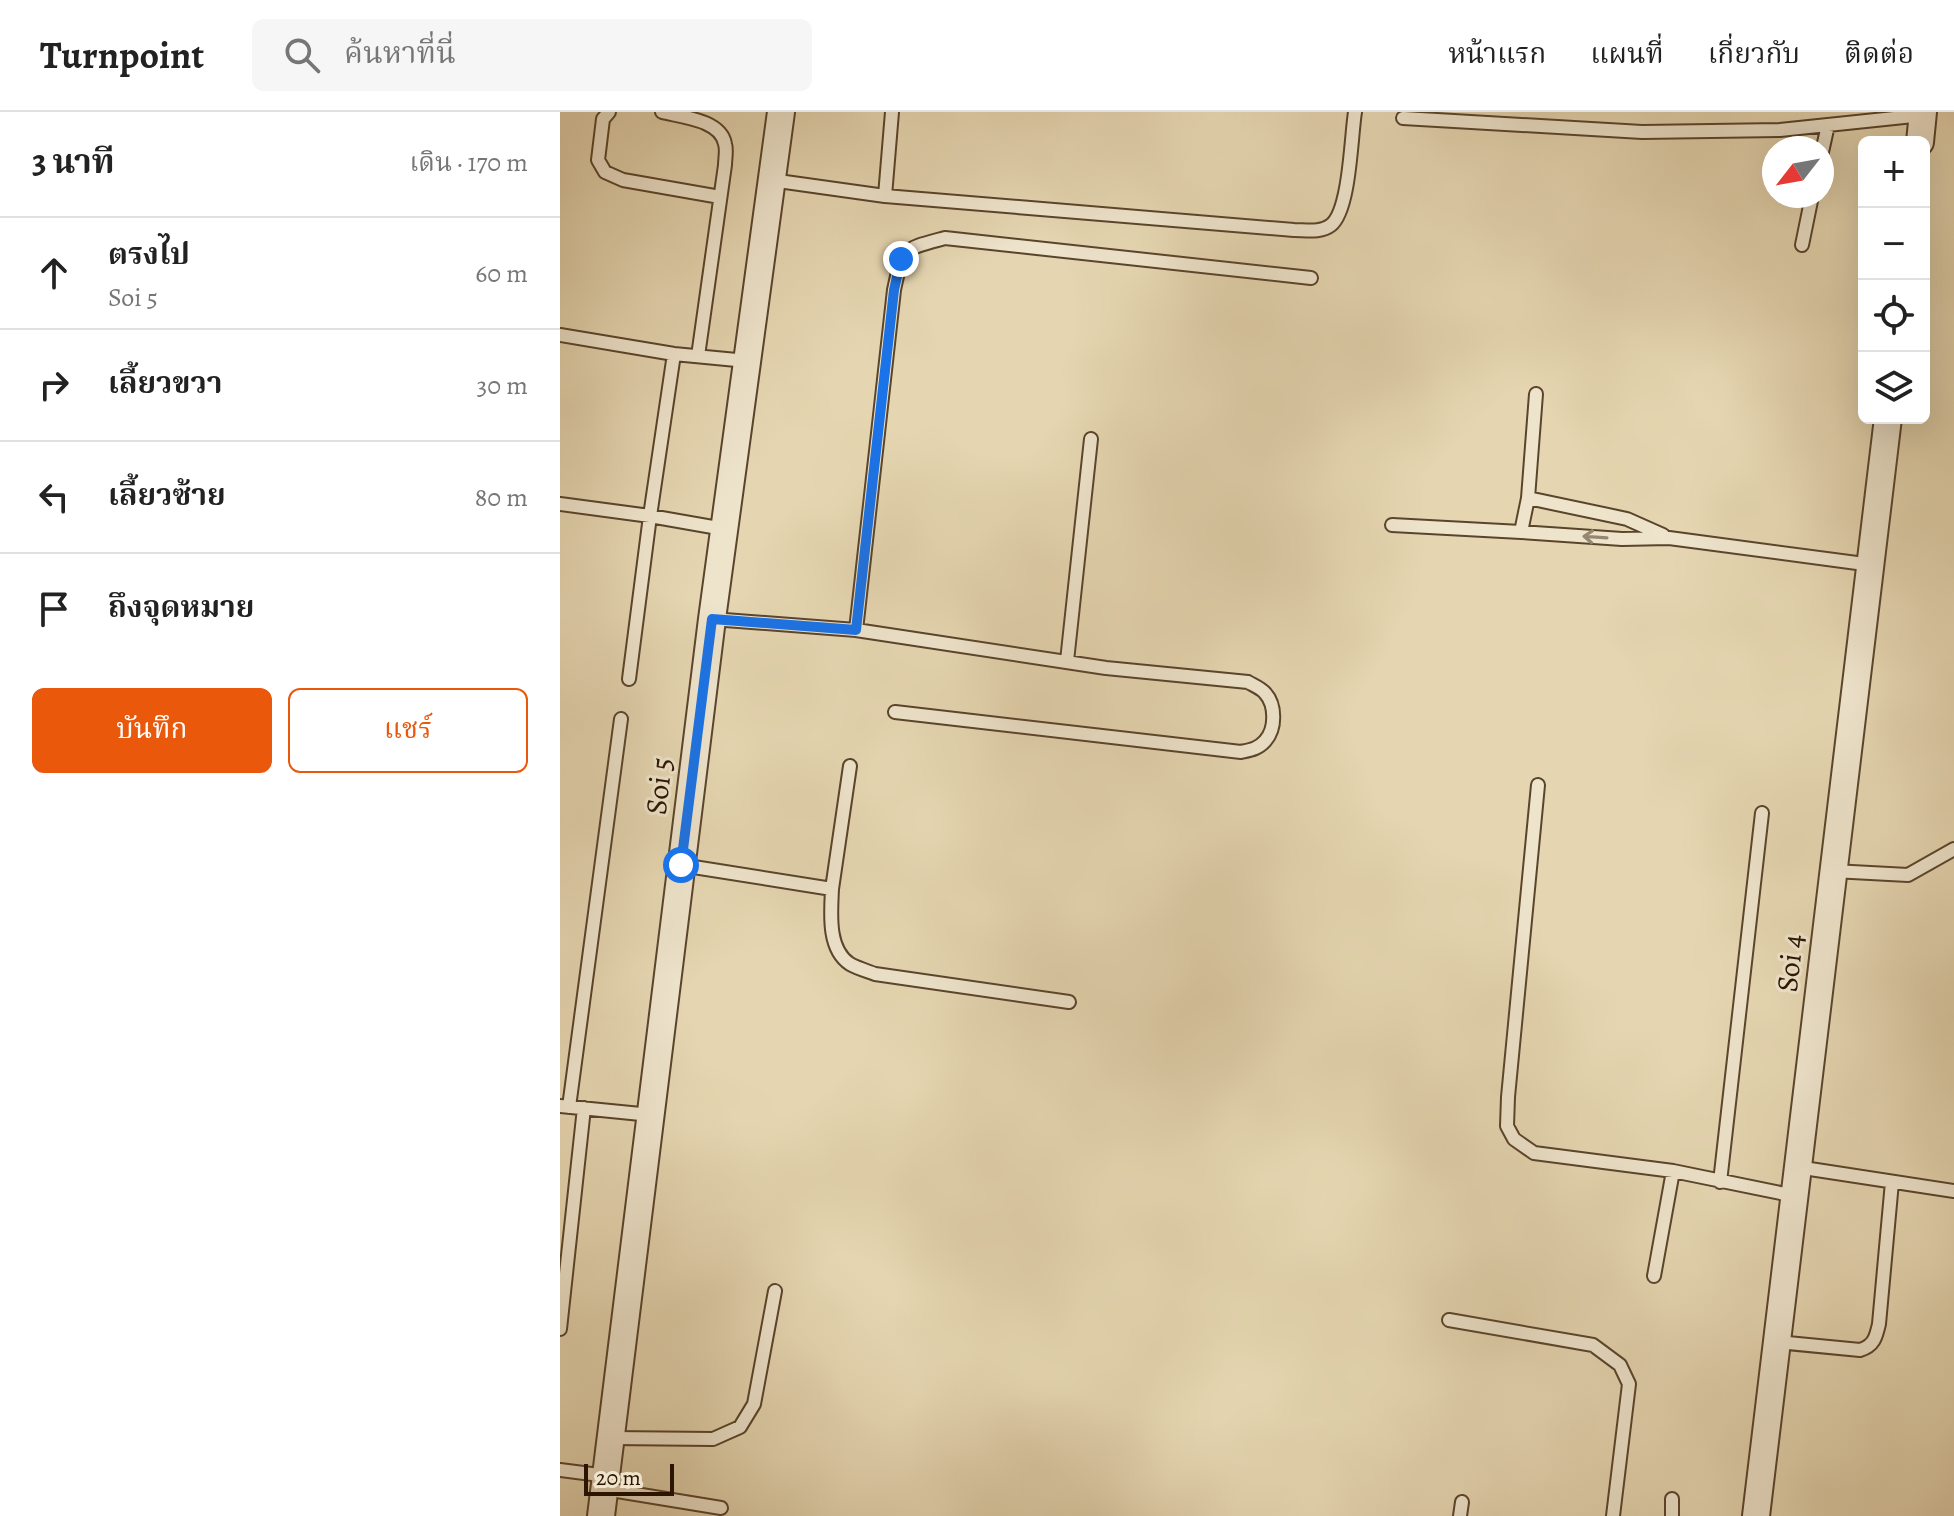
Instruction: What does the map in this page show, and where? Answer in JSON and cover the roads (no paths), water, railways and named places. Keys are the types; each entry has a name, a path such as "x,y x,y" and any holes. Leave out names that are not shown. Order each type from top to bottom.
{"street":[{"name":"Soi 5","path":"601,1516 712,619 781,112"},
{"path":"1921,136 1923,114"},
{"name":"Soi 4","path":"1756,1516 1887,424"}],"lane":[{"path":"609,112 603,119 598,160 605,172 623,180 720,197"},
{"path":"662,112 704,122 720,133 725,144 698,356"},
{"path":"885,196 892,112"},
{"path":"771,180 885,196 1320,230 1333,224 1343,206 1355,112"},
{"path":"1403,118 1642,132 1780,130 1923,114"},
{"path":"1826,136 1828,125"},
{"path":"1802,245 1810,208"},
{"path":"856,630 894,290 901,259 912,247 945,238 1311,278"},
{"path":"560,335 674,354 747,361"},
{"path":"629,679 674,354"},
{"path":"1521,532 1528,498 1536,394"},
{"path":"1067,661 1091,439"},
{"path":"1528,498 1627,519 1669,538"},
{"path":"560,504 724,529"},
{"path":"1392,525 1622,539 1669,538 1872,565"},
{"path":"712,619 856,630 1106,668 1248,682 1264,692 1273,705 1272,728 1267,740 1256,749 1241,752 895,712"},
{"path":"621,719 564,1106 651,1115"},
{"path":"850,766 832,889 831,925 837,947 848,963 875,974 1069,1002"},
{"path":"1538,785 1507,1126 1514,1139 1534,1153 1673,1171 1795,1196"},
{"path":"1720,1182 1762,813"},
{"path":"1833,871 1908,875 1954,849"},
{"path":"681,865 832,889"},
{"path":"560,1329 566,1218 584,1108"},
{"path":"1797,1167 1954,1191"},
{"path":"1654,1276 1673,1171"},
{"path":"1777,1342 1860,1350 1869,1348 1876,1338 1879,1324 1892,1182"},
{"path":"611,1438 713,1439 740,1427 754,1404 775,1291"},
{"path":"1449,1320 1593,1345 1620,1365 1629,1384 1613,1516"},
{"path":"560,1470 721,1508"},
{"path":"1672,1499 1672,1516"},
{"path":"1460,1516 1462,1502"}]}
